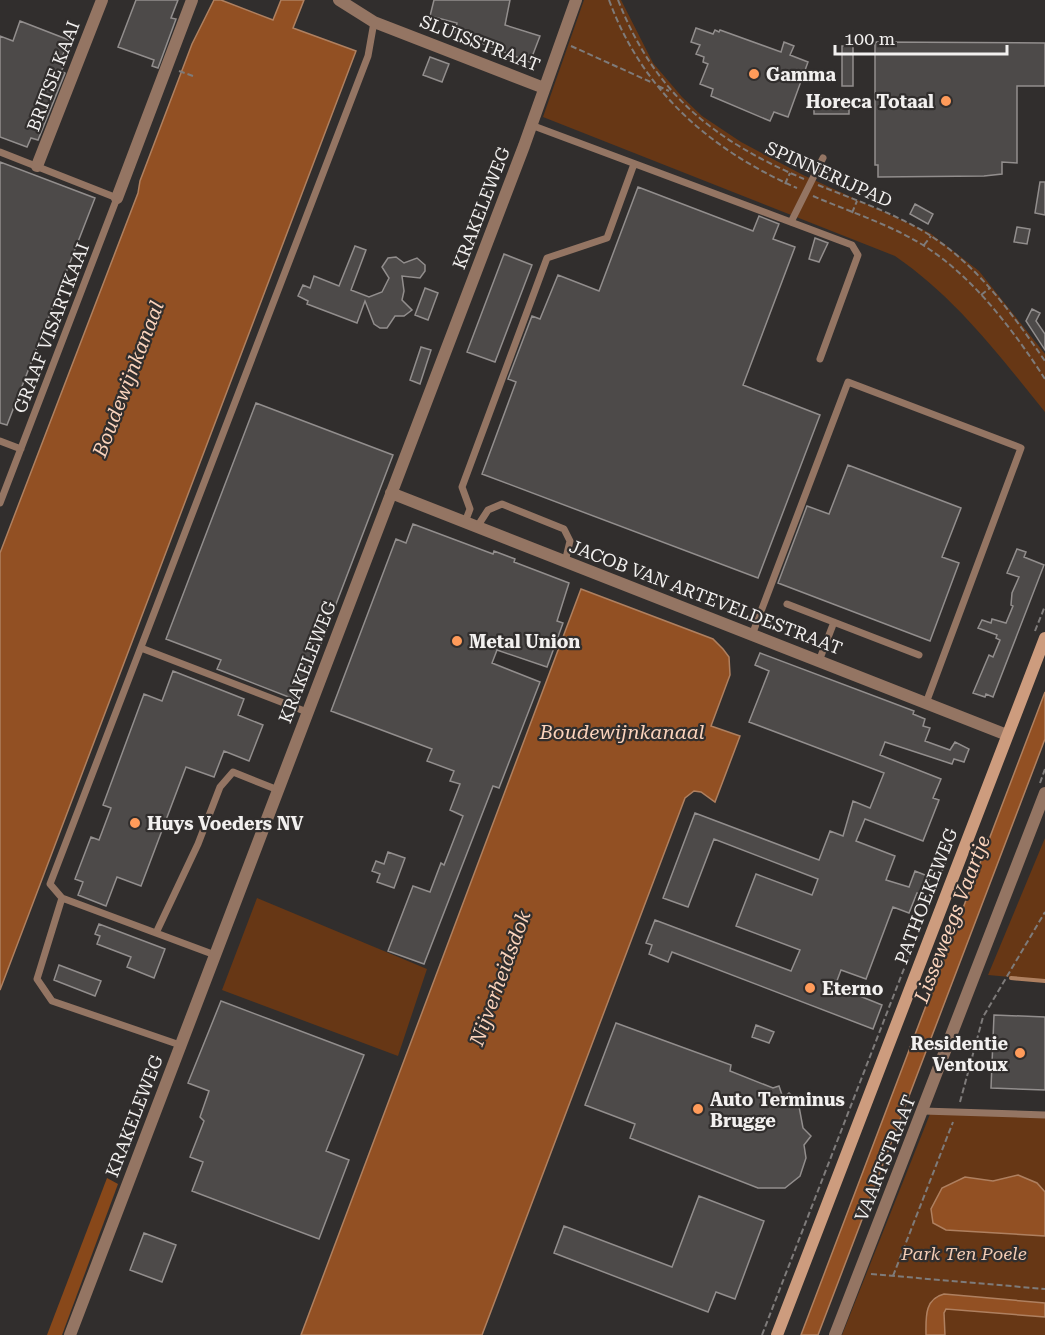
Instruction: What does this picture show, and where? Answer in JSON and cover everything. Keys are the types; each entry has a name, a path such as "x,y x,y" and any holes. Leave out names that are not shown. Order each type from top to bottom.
{"main road":[{"name":"PATHOEKEWEG","path":"777,1335 1007,735 1039,638"}],"street":[{"name":"BRITSE KAAI","path":"37,166 102,0"},
{"path":"117,198 192,0"},
{"name":"KRAKELEWEG","path":"70,1335 531,126 576,0"},
{"name":"SLUISSTRAAT","path":"342,1 374,22 544,88"},
{"name":"JACOB VAN ARTEVELDESTRAAT","path":"391,493 1007,735"},
{"name":"VAARTSTRAAT","path":"835,1335 1045,793"}],"lane":[{"path":"214,955 62,898 50,884 368,56 374,22"},
{"path":"531,126 852,245 858,255 820,359"},
{"path":"0,152 117,198"},
{"path":"791,222 823,158"},
{"path":"465,522 470,509 462,487 547,258 607,238 634,164"},
{"name":"GRAAF VISARTKAAI","path":"0,503 117,198"},
{"path":"752,635 848,382 1021,448 926,703"},
{"path":"0,441 21,449"},
{"path":"477,527 488,510 502,504 564,529 570,541 565,562"},
{"path":"787,604 919,655"},
{"path":"819,661 834,622"},
{"path":"141,648 307,712"},
{"path":"156,933 198,844 220,787 233,772 278,790"},
{"path":"62,898 37,979 52,1001 180,1045"},
{"path":"923,1111 1045,1115"}],"path":[{"path":"609,0 626,41 656,84 678,109 718,144 745,164 785,184 924,245 950,265 981,296 1030,356 1045,379"},
{"name":"SPINNERIJPAD","path":"618,0 645,58 672,92 724,137 755,156 790,173 931,236 976,273 990,288 1045,361"},
{"path":"561,42 672,92"},
{"path":"167,66 193,76"},
{"path":"718,144 724,137"},
{"path":"785,184 790,173"},
{"path":"852,213 857,201"},
{"path":"924,245 931,236"},
{"path":"981,296 990,288"},
{"path":"1030,356 1038,350"},
{"path":"1039,638 1045,606"},
{"path":"762,1335 945,862"},
{"path":"1029,937 1045,912"},
{"path":"859,1273 1045,1289"}],"green space":[{"path":"584,0 621,0 653,63 702,116 741,142 803,175 930,233 979,271 1045,354 1045,412 976,328 938,290 895,256 543,117"},
{"path":"1045,838 1045,980 988,975"},
{"path":"257,898 427,969 398,1056 222,990"},
{"name":"Park Ten Poele","path":"930,1114 1045,1114 1045,1335 842,1335"}],"shaded area":[{"path":"107,1178 118,1184 62,1335 47,1335"}],"water":[{"name":"Boudewijnkanaal","path":"214,0 221,0 273,20 281,0 304,0 293,28 356,51 0,990 0,553 138,193 140,181 192,44"},
{"name":"Boudewijnkanaal","path":"581,589 713,639 729,657 730,675 711,726 740,736 715,802 701,792 694,791 685,798 482,1335 301,1335"},
{"path":"1045,692 1045,739 818,1335 801,1335"},
{"path":"1018,1175 1037,1183 1045,1192 1045,1236 946,1230 933,1223 931,1209 942,1188 965,1177 993,1181"},
{"path":"944,1294 1045,1303 1045,1317 946,1309 944,1313 945,1335 926,1335 926,1316 930,1305 937,1296"}],"building":[{"path":"136,0 178,0 171,18 176,19 158,68 152,66 154,60 118,47"},
{"path":"434,0 510,0 505,25 540,36 530,62 455,33 457,23 430,16"},
{"path":"20,21 69,40 62,57 66,63 61,71 65,73 38,140 31,138 27,147 0,137 0,36 13,41"},
{"name":"Gamma","path":"696,28 713,34 715,30 719,32 720,30 781,52 784,42 794,46 790,55 808,62 788,117 774,112 770,121 711,96 713,89 700,84 708,64 703,62 704,57 696,54 700,45 691,42"},
{"name":"Horeca Totaal","path":"875,42 1045,43 1045,86 1017,86 1017,163 1002,162 1002,174 984,176 878,177 878,165 875,165"},
{"path":"842,46 853,46 853,86 842,86"},
{"path":"430,57 449,64 442,82 423,75"},
{"path":"814,98 849,98 849,114 814,114"},
{"path":"0,162 95,198 7,425 0,423"},
{"path":"1040,182 1045,182 1045,215 1035,213"},
{"path":"638,187 753,231 759,216 779,224 773,239 795,247 743,385 820,415 758,578 482,474 516,382 508,379 532,316 540,319 558,275 599,291"},
{"path":"915,204 933,214 928,224 910,214"},
{"path":"1017,227 1030,229 1027,244 1014,242"},
{"path":"815,238 828,243 819,262 809,259"},
{"path":"355,246 366,250 351,290 369,297 382,292 389,278 382,267 388,258 396,257 404,263 417,258 425,265 425,271 420,278 402,276 404,291 402,300 412,310 404,316 395,316 387,328 380,328 374,324 365,301 357,323 307,304 308,301 298,296 303,285 310,288 314,276 339,286"},
{"path":"504,254 532,265 495,362 467,352"},
{"path":"425,288 438,293 428,320 415,315"},
{"path":"1032,309 1040,313 1036,321 1045,334 1045,350 1026,321"},
{"path":"421,347 431,350 420,384 410,380"},
{"path":"256,403 393,455 299,701 217,669 221,660 166,639"},
{"path":"848,465 961,508 942,557 959,563 930,641 778,583 807,506 829,514"},
{"name":"Metal Union","path":"413,524 493,554 494,551 515,559 514,562 569,583 557,621 563,623 547,667 497,650 492,663 540,682 499,788 493,786 424,964 388,951 413,886 430,892 441,863 444,865 463,816 450,810 460,784 450,781 454,771 427,761 432,749 331,711 396,539 406,543"},
{"path":"1017,549 1026,552 1024,557 1044,565 993,697 986,694 985,697 973,693 989,655 993,657 1000,640 996,638 997,635 978,628 982,620 991,623 992,619 1006,623 1013,606 1011,605 1012,593 1019,577 1007,573"},
{"path":"760,653 914,711 913,714 925,719 923,726 930,728 925,741 950,750 955,742 969,749 964,762 954,759 952,764 885,742 880,755 941,779 933,798 939,800 923,841 865,819 856,841 895,856 886,880 909,887 915,871 930,877 923,895 917,893 909,913 893,907 866,979 841,970 835,986 882,1005 873,1029 672,952 668,962 649,954 652,945 646,943 655,920 791,971 800,950 736,926 756,874 812,895 818,879 714,839 688,907 663,898 695,813 819,860 830,831 843,836 853,801 870,808 884,773 749,722 769,671 755,665"},
{"path":"173,671 244,699 238,715 263,725 249,761 224,751 214,777 186,767 141,886 117,877 106,906 78,895 83,882 75,879 91,837 99,840 111,808 103,805 144,694 162,701"},
{"path":"388,852 405,858 394,888 377,882 380,874 372,871 376,861 384,864"},
{"path":"99,924 165,949 154,978 127,967 131,957 97,944 100,936 95,934"},
{"path":"59,965 101,981 95,996 54,980"},
{"path":"221,1001 364,1055 326,1151 349,1160 319,1239 192,1191 203,1162 190,1157 204,1121 200,1117 209,1091 188,1083"},
{"name":"Residentie Ventoux","path":"994,1015 1045,1017 1045,1090 991,1088"},
{"name":"Auto Terminus Brugge","path":"616,1023 731,1065 730,1071 773,1088 779,1086 783,1098 789,1093 798,1101 803,1128 811,1136 804,1145 806,1158 800,1176 785,1188 758,1188 630,1138 635,1124 585,1105"},
{"path":"756,1025 774,1032 769,1043 752,1037"},
{"path":"699,1196 764,1221 735,1299 716,1292 708,1312 554,1253 564,1226 672,1267"},
{"path":"144,1233 176,1245 162,1282 130,1270"}],"waterway":[{"path":"1011,978 1045,981"}],"place":[{"name":"Gamma","path":"754,74"},
{"name":"Horeca Totaal","path":"946,101"},
{"name":"Metal Union","path":"457,641"},
{"name":"Huys Voeders NV","path":"135,823"},
{"name":"Eterno","path":"810,988"},
{"name":"Residentie Ventoux","path":"1020,1053"},
{"name":"Auto Terminus Brugge","path":"698,1109"}],"water label":[{"name":"Lisseweegs Vaartje","path":"952,919"},
{"name":"Nijverheidsdok","path":"500,978"}]}
